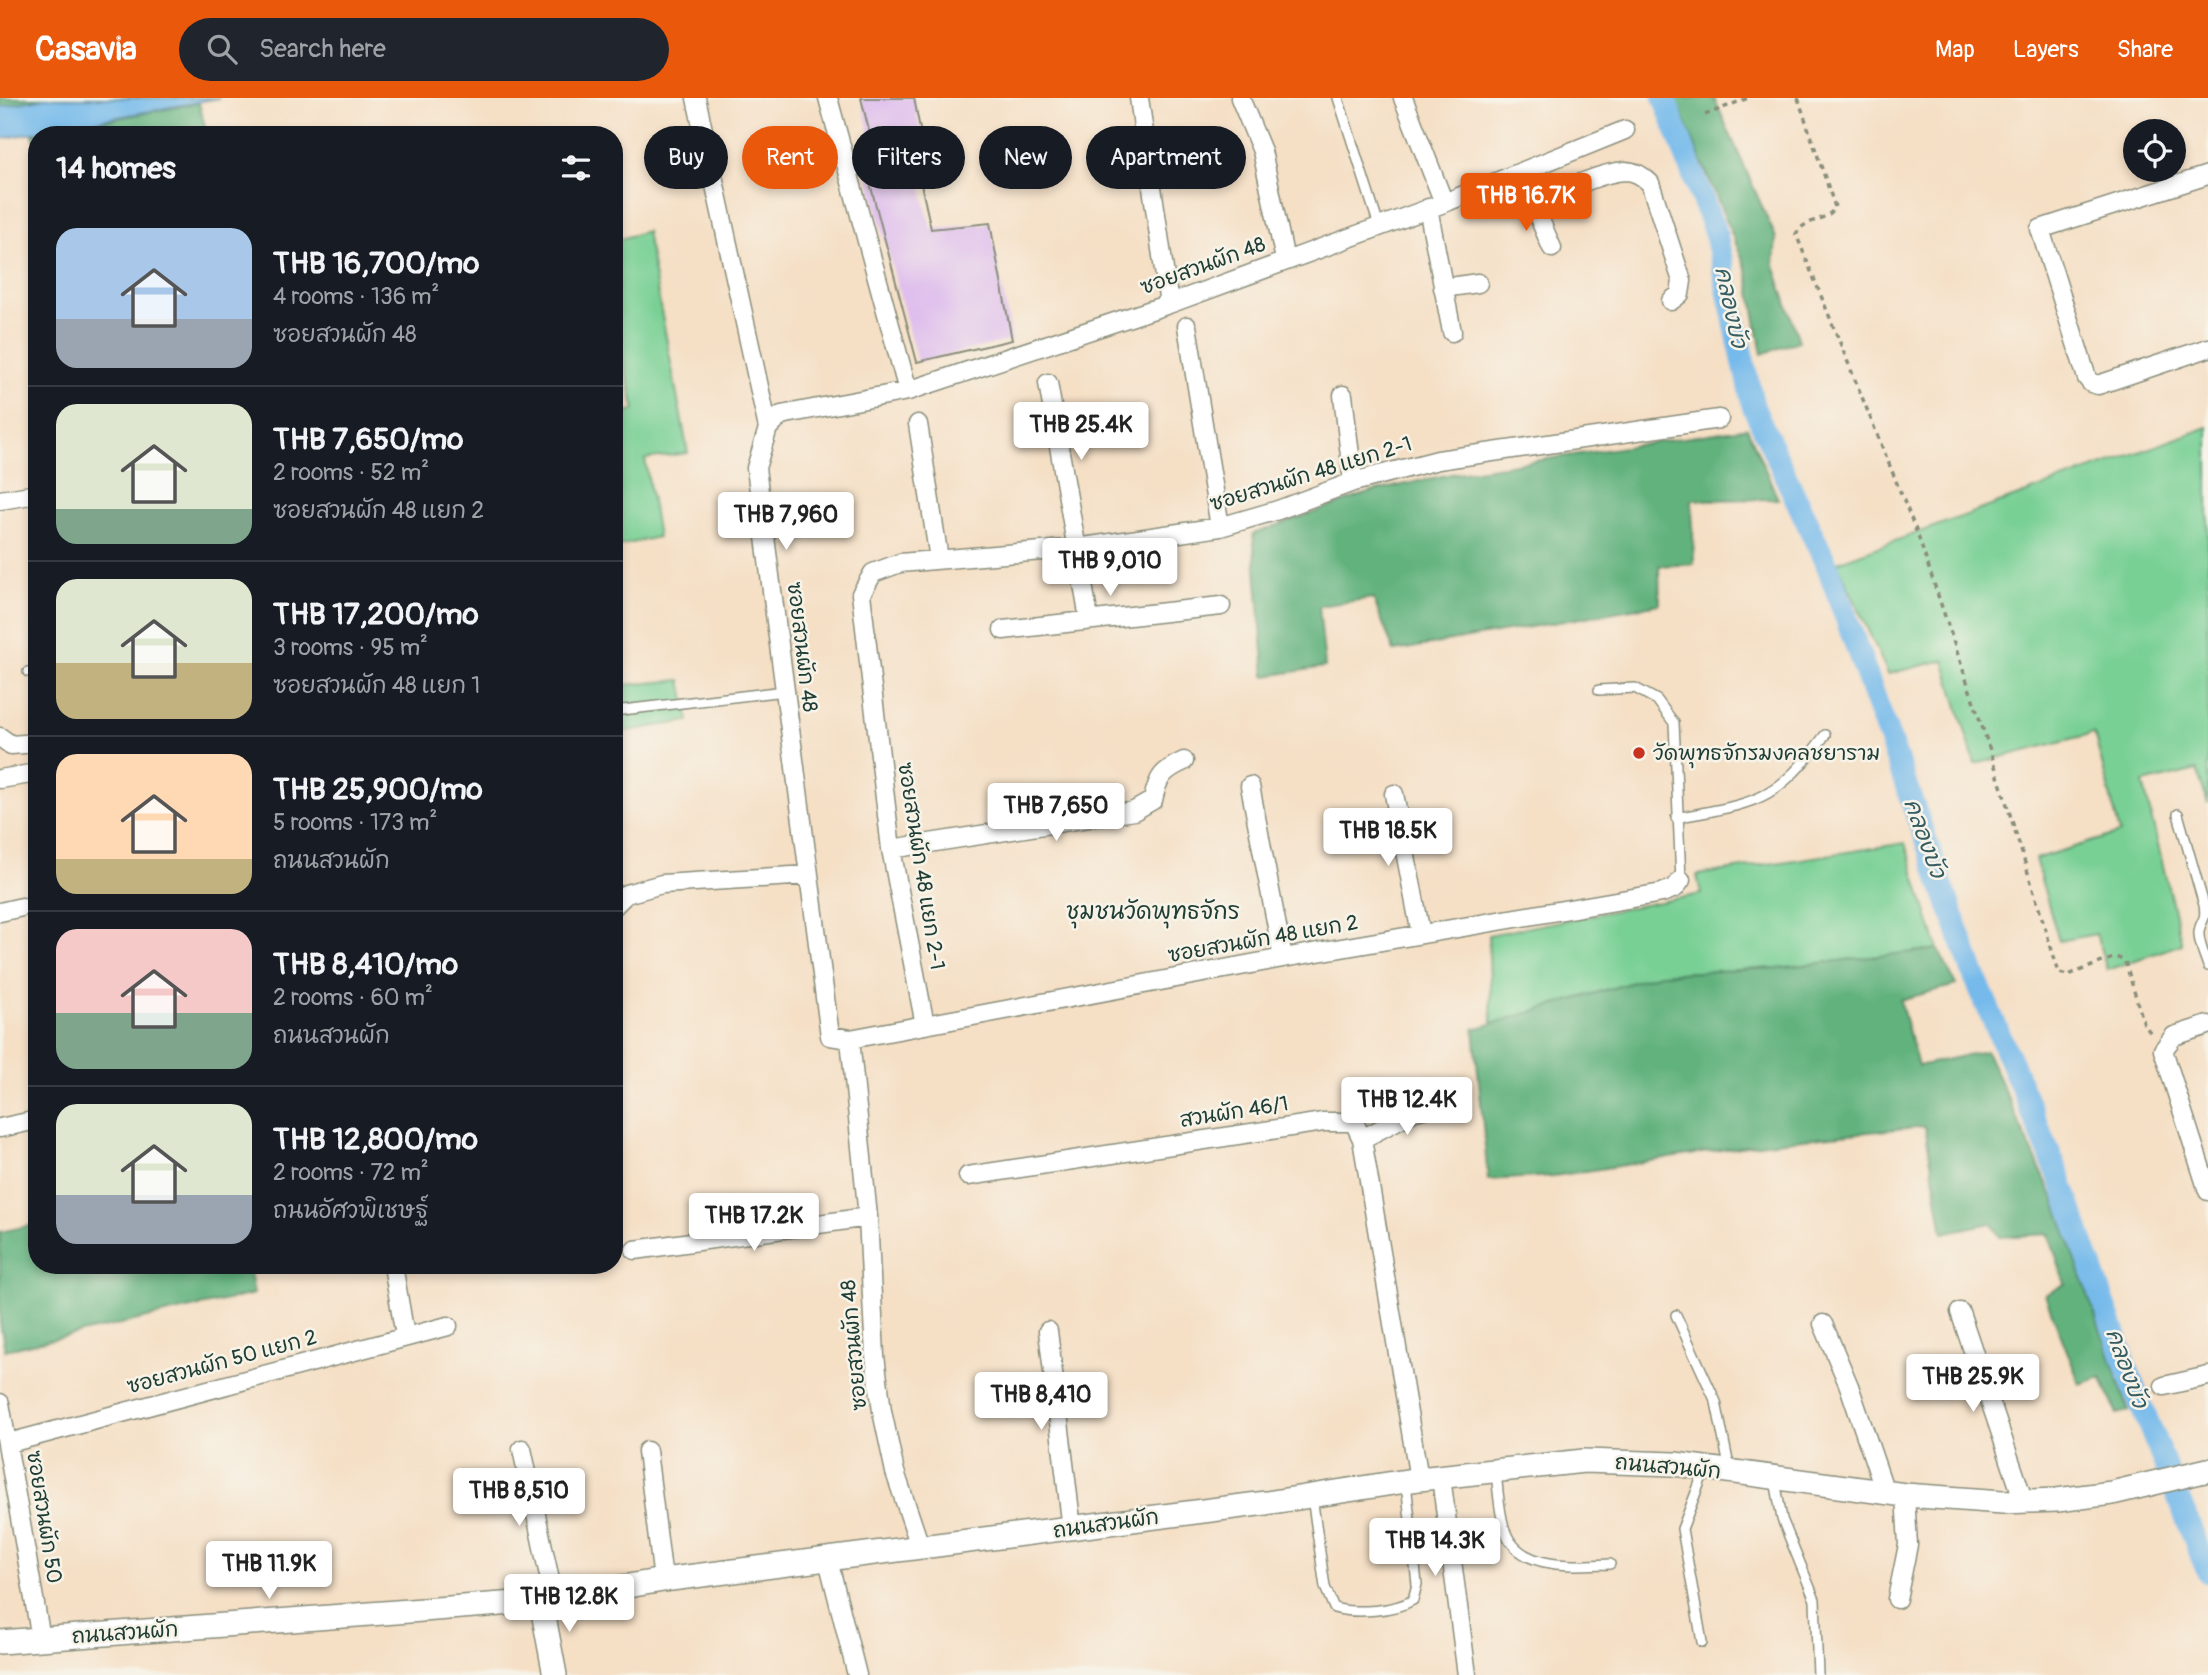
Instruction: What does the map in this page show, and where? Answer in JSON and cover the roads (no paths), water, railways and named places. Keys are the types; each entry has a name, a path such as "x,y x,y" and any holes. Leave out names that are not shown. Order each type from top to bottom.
{"street":[{"path":"696,98 768,428"},
{"path":"828,98 908,391"},
{"path":"1139,98 1169,304"},
{"path":"1240,98 1262,151 1285,260"},
{"path":"1403,98 1436,205 1443,288 1452,332"},
{"name":"ซอยสวนผัก 48","path":"921,1549 894,1472 882,1411 875,1356 868,1217 850,1039 830,1035 756,468 768,428 781,415 908,391 1169,304 1520,173 1625,130"},
{"path":"1535,203 1570,187 1625,171 1641,174 1650,183 1682,281 1680,294 1671,301"},
{"path":"1520,173 1552,248"},
{"path":"2208,175 2040,229 2087,378 2091,383 2098,384 2208,348"},
{"path":"1443,288 1478,283"},
{"path":"1187,326 1220,527"},
{"path":"1048,383 1089,619"},
{"path":"1343,395 1353,482"},
{"name":"ซอยสวนผัก 48 แยก 2-1","path":"925,1025 891,849 861,594 873,573 900,563 1077,548 1220,527 1353,482 1438,460 1719,419"},
{"path":"918,424 939,559"},
{"path":"0,500 28,495"},
{"path":"1003,629 1220,606"},
{"path":"0,737 11,745 28,744"},
{"path":"891,849 1134,811 1153,800 1156,781 1165,769 1184,761"},
{"path":"0,779 28,774"},
{"path":"1250,786 1283,958"},
{"path":"1394,794 1421,934"},
{"path":"623,897 662,884 809,875"},
{"name":"ซอยสวนผัก 48 แยก 2","path":"850,1039 1283,958 1662,893 1675,888 1681,880"},
{"path":"0,912 22,908"},
{"path":"2208,1025 2174,1036 2164,1045 2163,1056 2208,1192"},
{"path":"1442,1104 1415,1111 1362,1139 1422,1479 1466,1675"},
{"path":"0,1128 28,1121"},
{"name":"สวนผัก 46/1","path":"968,1176 1323,1122 1353,1122 1362,1139"},
{"path":"635,1250 868,1217"},
{"path":"395,1274 405,1336"},
{"path":"1960,1312 2024,1502"},
{"path":"1823,1324 1895,1494 1908,1545 1897,1599"},
{"name":"ซอยสวนผัก 50 แยก 2","path":"9,1443 448,1326"},
{"path":"1048,1331 1072,1529"},
{"path":"2164,1386 2208,1376"},
{"name":"ซอยสวนผัก 50","path":"0,1403 41,1639"},
{"path":"522,1449 547,1600 555,1675"},
{"path":"647,1451 663,1580"},
{"name":"ถนนสวนผัก","path":"0,1642 547,1600 663,1580 1072,1529 1312,1497 1422,1479 1584,1461 1646,1461 1895,1494 2024,1502 2112,1493 2208,1470"},
{"path":"828,1560 857,1675"}],"lane":[{"path":"1338,98 1379,226"},
{"path":"1599,690 1635,688 1657,700 1674,723 1676,818 1681,880"},
{"path":"623,710 785,691"},
{"path":"1676,818 1743,805 1771,793 1797,772 1825,735"},
{"path":"2178,814 2204,905 2206,918 2199,930 2199,936 2208,966"},
{"path":"1676,1315 1716,1402 1731,1472"},
{"path":"1702,1642 1682,1529 1705,1467"},
{"path":"1495,1470 1504,1529 1525,1555 1560,1565 1610,1564"},
{"path":"1775,1478 1782,1519 1815,1600 1818,1675"},
{"path":"1312,1497 1325,1587 1334,1608 1364,1610 1406,1604 1413,1600 1417,1584 1422,1479"}],"water":[{"path":"44,98 219,98 69,126 28,126 28,134 0,139 0,107"}],"waterway":[{"name":"คลองบัว","path":"1664,98 1716,235 1753,406 1829,570 1973,972 2061,1181 2134,1388 2208,1572"}],"place":[{"name":"วัดพุทธจักรมงคลชยาราม","path":"1639,753"}],"district":[{"name":"ชุมชนวัดพุทธจักร","path":"1153,911"}]}
